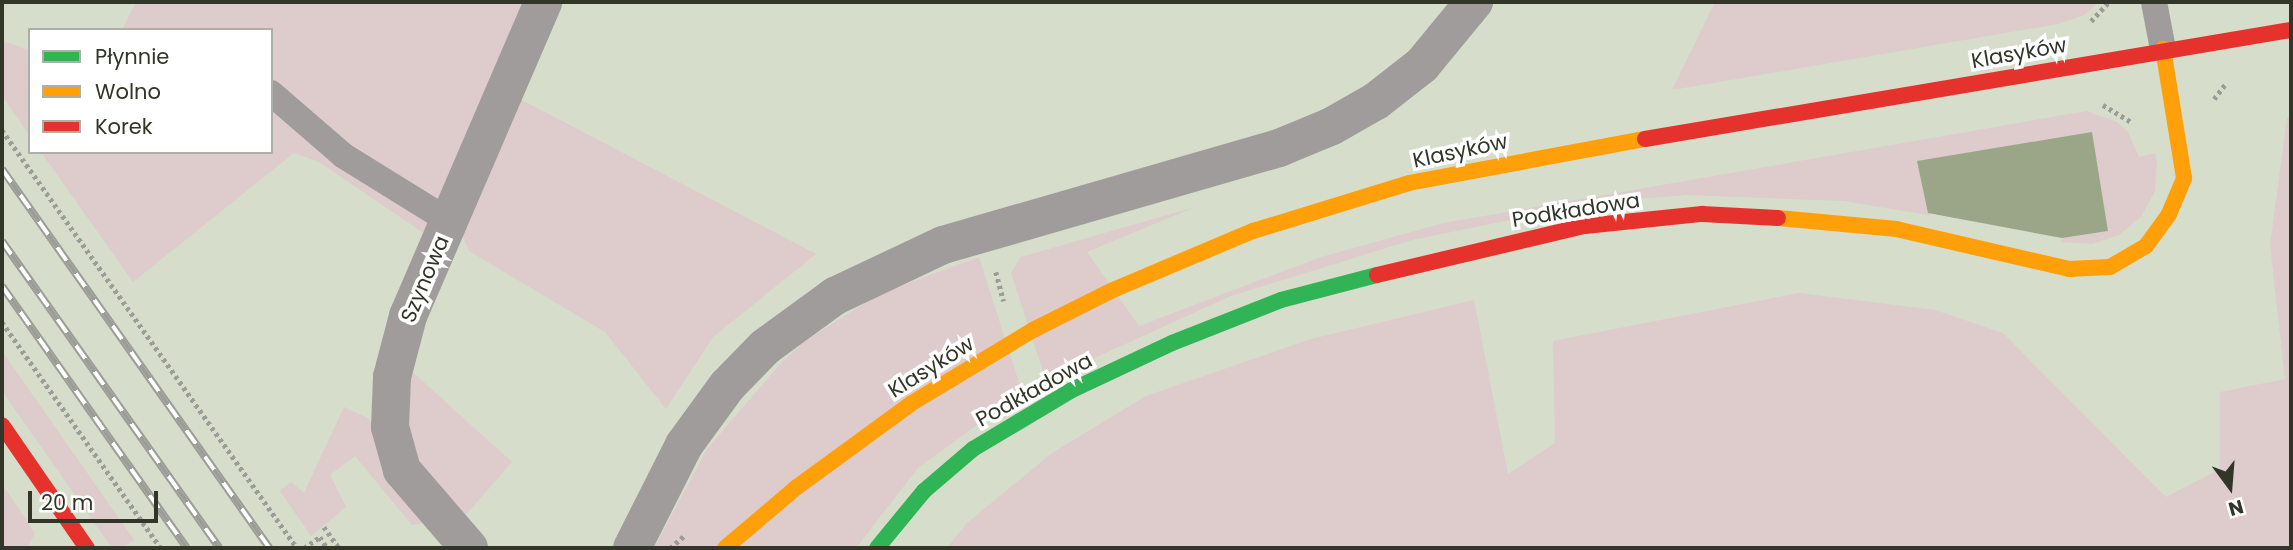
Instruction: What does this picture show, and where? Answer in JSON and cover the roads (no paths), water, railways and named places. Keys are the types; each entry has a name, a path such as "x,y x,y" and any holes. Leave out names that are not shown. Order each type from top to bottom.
{"street":[{"name":"Szynowa","path":"470,548 402,470 390,427 388,403 398,349 449,221 544,2"},
{"path":"632,548 684,445 727,386 765,347 835,296 943,245 1279,148 1332,126 1376,101 1422,65 1474,2"},
{"name":"Klasyków","path":"725,548 819,470 912,403 1032,330 1113,290 1253,231 1409,183 2163,50 2291,30"},
{"name":"Podkładowa","path":"877,548 924,491 973,449 1072,390 1172,343 1282,300 1490,245 1585,226 1702,214 1828,220 1896,229 2069,269 2110,267 2146,246 2169,214 2184,178 2163,50"},
{"path":"2,425 87,548"}],"lane":[{"path":"2154,2 2163,50"},
{"path":"273,95 344,156 449,221"}],"railway":[{"path":"2,169 269,548"},
{"path":"2,241 219,548"},
{"path":"2,286 187,548"}]}
